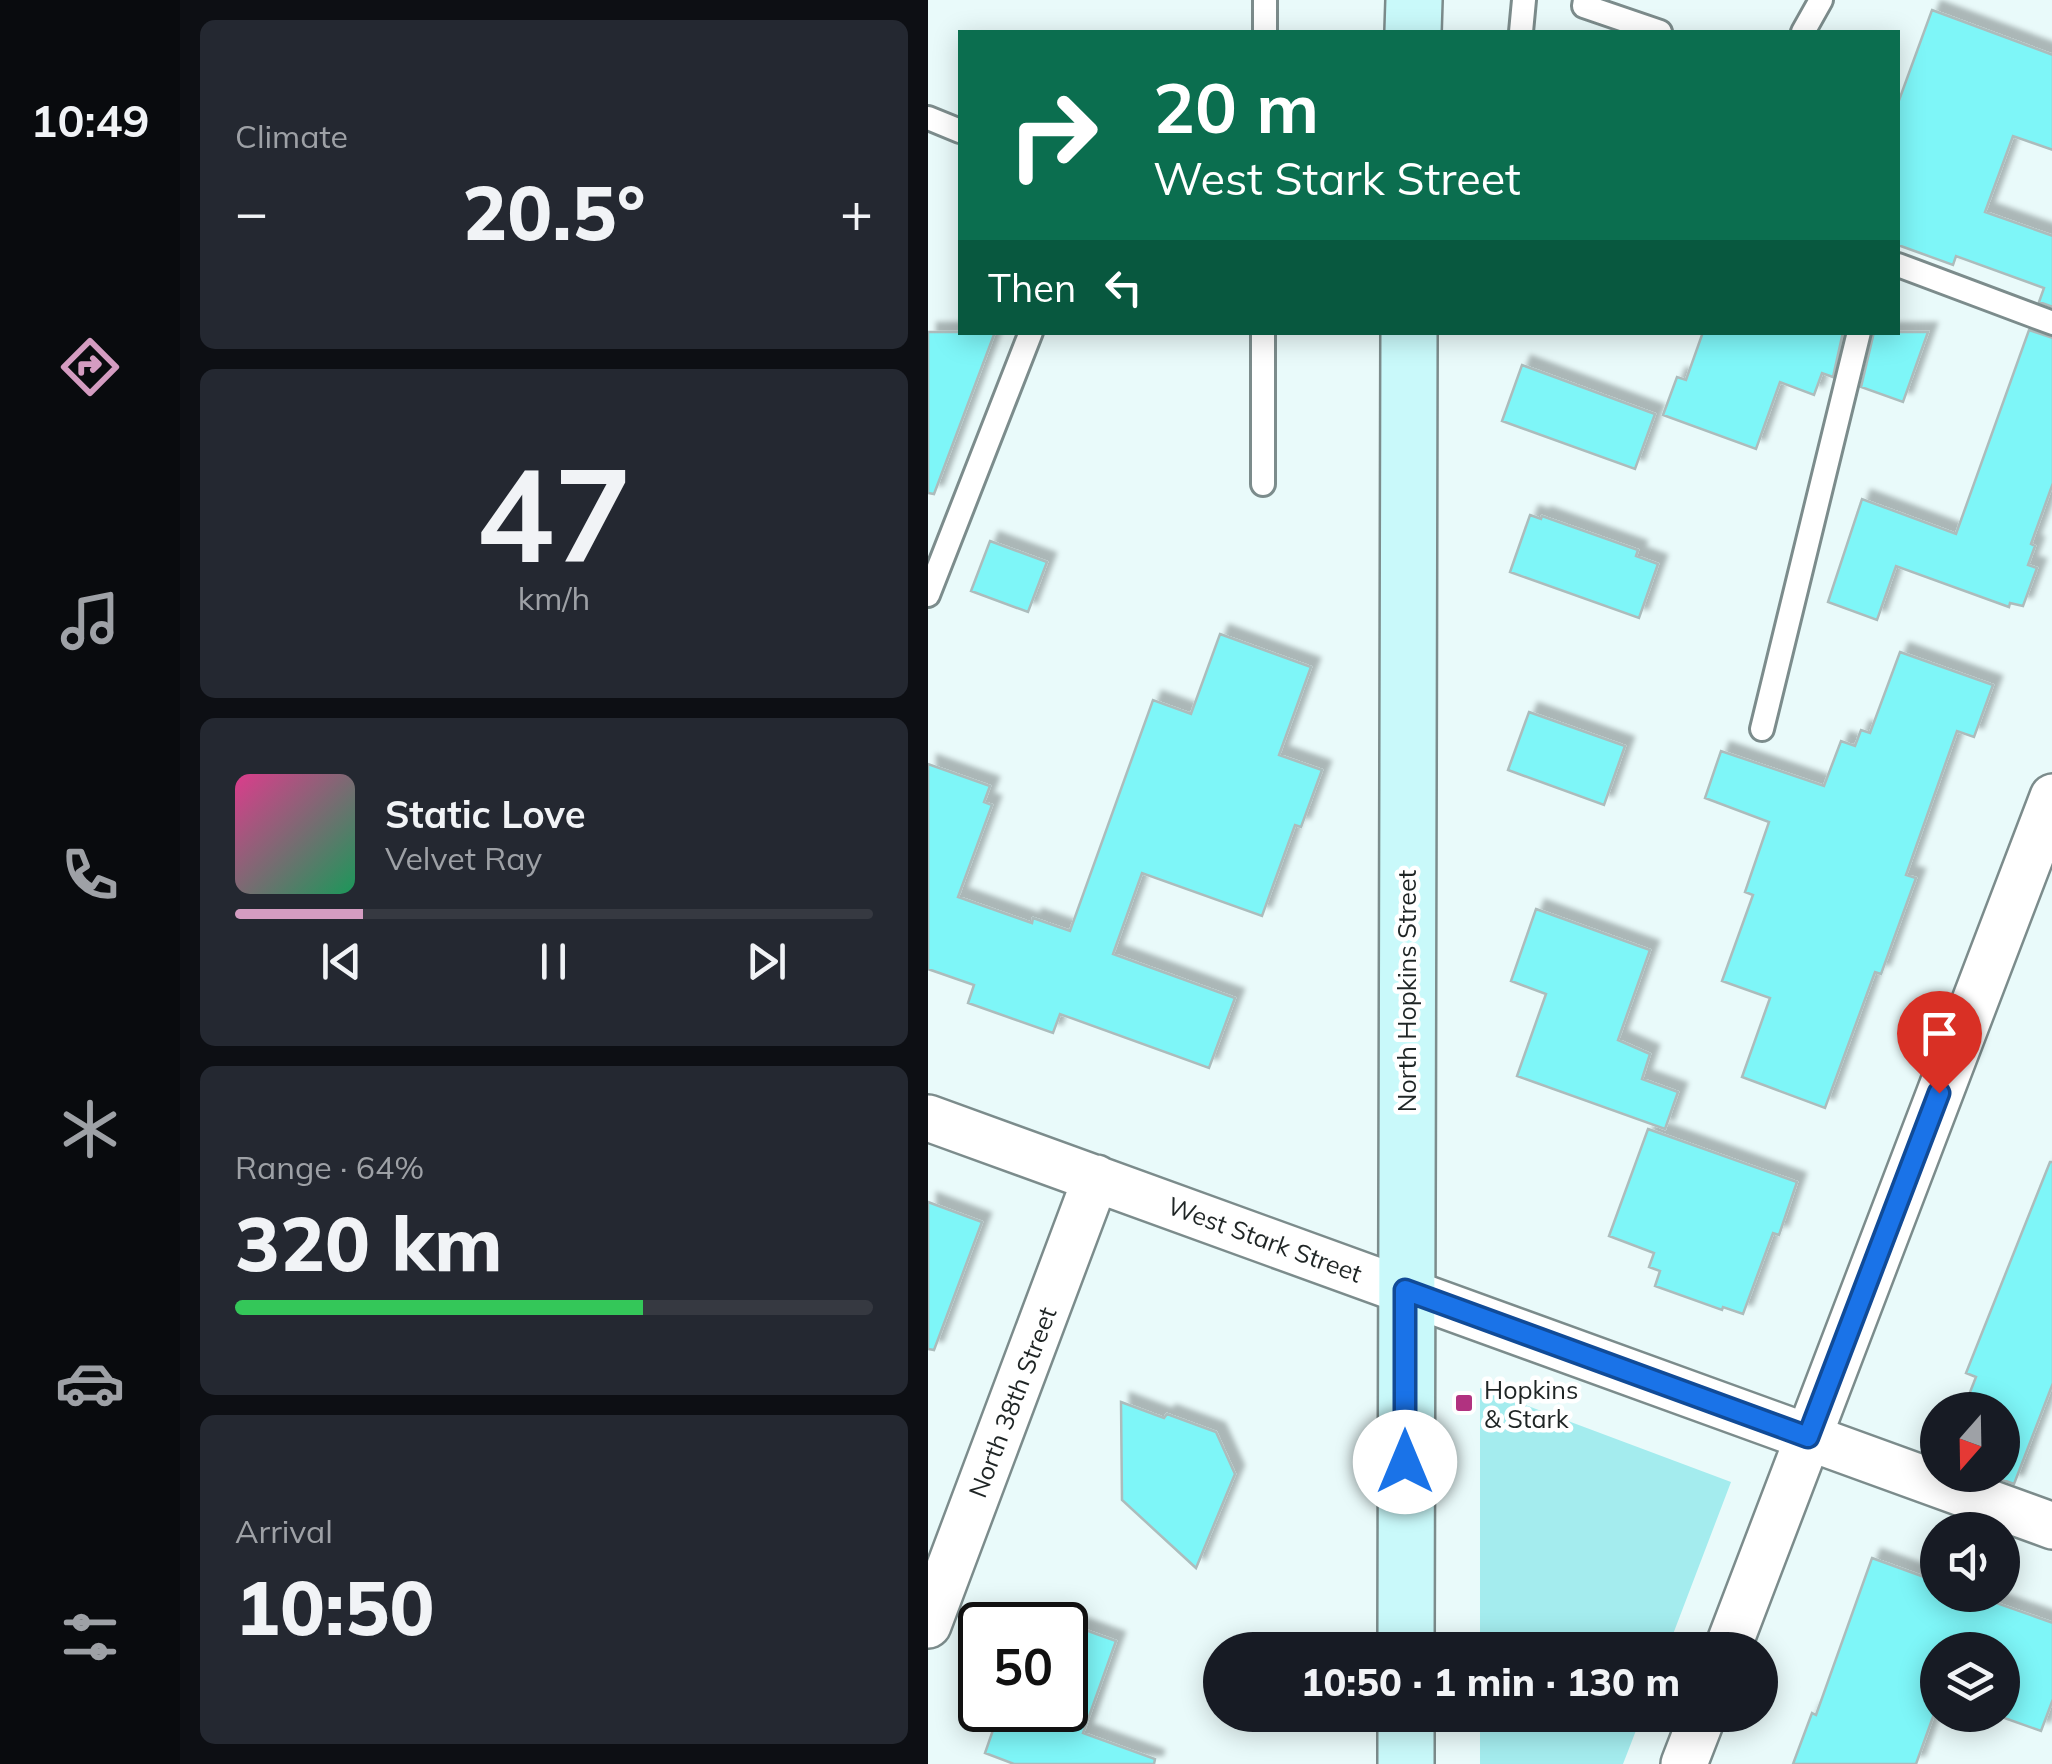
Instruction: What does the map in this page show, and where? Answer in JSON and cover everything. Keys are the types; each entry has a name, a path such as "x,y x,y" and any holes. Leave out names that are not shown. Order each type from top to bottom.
{"main road":[{"path":"1413,30 1414,0"},
{"name":"North Hopkins Street","path":"1406,1632 1409,335"},
{"path":"1406,1732 1406,1764"}],"street":[{"path":"1734,1632 2052,798"},
{"name":"West Stark Street","path":"928,1118 2052,1526"},
{"name":"North 38th Street","path":"928,1626 1096,1178"},
{"path":"1684,1764 1696,1732"}],"lane":[{"path":"1265,0 1265,30"},
{"path":"1521,30 1524,0"},
{"path":"1585,0 1584,6 1654,30"},
{"path":"1804,30 1822,0"},
{"path":"928,118 958,130"},
{"path":"1900,266 2052,323"},
{"path":"928,595 1029,335"},
{"path":"1263,335 1263,484"},
{"path":"1762,729 1858,335"}],"shaded area":[{"path":"1480,1388 1731,1482 1674,1632 1480,1632"},
{"path":"1480,1732 1635,1732 1623,1764 1480,1764"}],"building":[{"path":"1932,10 2053,55 2053,150 2013,136 1985,212 2053,236 2053,307 2039,302 2044,288 1956,256 1953,265 1900,246 1900,98"},
{"path":"2029,330 2053,338 2053,483 2031,544 2035,546 2028,565 2037,568 2023,606 2010,603 2009,607 1896,566 1877,620 1828,602 1862,499 1956,534"},
{"path":"928,332 994,335 934,494 928,493"},
{"path":"1928,332 1903,402 1861,387 1873,335"},
{"path":"1702,335 1842,335 1833,377 1822,373 1814,395 1780,382 1756,449 1663,415 1677,377 1686,380"},
{"path":"1522,365 1655,414 1635,469 1502,421"},
{"path":"1530,515 1638,550 1636,556 1658,564 1639,618 1510,572"},
{"path":"990,541 1047,562 1028,612 971,591"},
{"path":"1220,634 1311,667 1279,755 1322,770 1301,827 1295,825 1262,916 1142,873 1113,954 1235,998 1209,1068 1060,1014 1053,1033 968,1003 974,985 928,969 928,764 990,786 984,802 992,805 958,897 1032,923 1033,918 1070,931 1153,700 1191,714"},
{"path":"1900,652 1993,685 1974,737 1957,731 1906,875 1916,878 1881,974 1875,972 1825,1108 1742,1077 1770,998 1722,981 1753,895 1745,892 1769,822 1705,798 1721,751 1824,786 1841,741 1855,746 1861,730 1870,733"},
{"path":"1529,712 1625,746 1604,805 1508,770"},
{"path":"1536,909 1650,950 1618,1040 1650,1054 1642,1079 1678,1092 1665,1129 1517,1076 1546,994 1511,981"},
{"path":"1648,1129 1797,1182 1779,1235 1773,1233 1743,1314 1655,1286 1660,1271 1649,1267 1654,1253 1609,1236"},
{"path":"2053,1162 2053,1383 2020,1468 2020,1392 1970,1392 1976,1377 1966,1373"},
{"path":"928,1202 982,1222 934,1350 928,1349"},
{"path":"1121,1402 1216,1432 1235,1474 1196,1568 1122,1500"},
{"path":"1872,1558 1920,1575 1920,1612 2020,1611 2053,1623 2053,1699 2041,1731 2020,1724 2020,1632 1920,1632 1920,1732 1928,1732 1916,1764 1793,1764 1812,1713 1816,1715"},
{"path":"1088,1631 1116,1641 1088,1719"},
{"path":"992,1732 1083,1732 1155,1759 1154,1764 1014,1764 985,1753"}],"place":[{"name":"Hopkins & Stark","path":"1464,1403"}],"route":[{"path":"1405,1462 1405,1290 1808,1437 1939,1093"}]}
